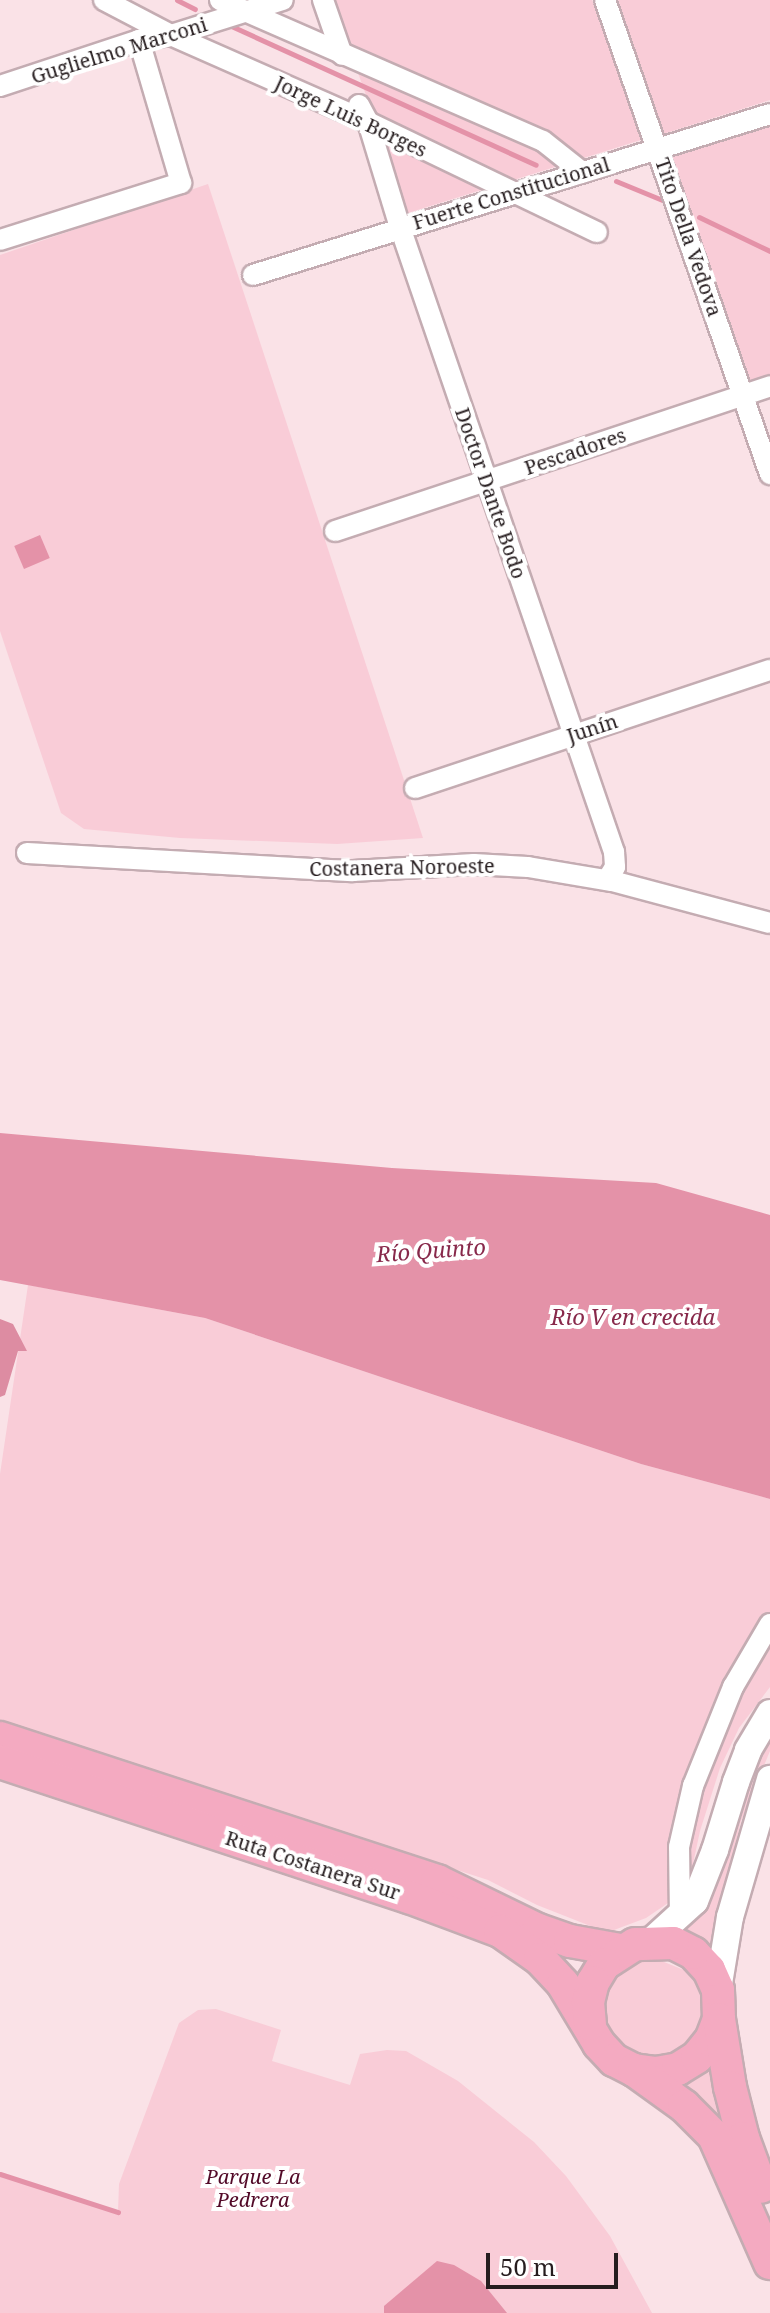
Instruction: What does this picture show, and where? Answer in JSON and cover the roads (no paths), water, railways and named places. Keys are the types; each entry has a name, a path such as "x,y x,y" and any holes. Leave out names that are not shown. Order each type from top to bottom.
{"main road":[{"name":"Ruta Costanera Sur","path":"0,1738 437,1881 538,1930 570,1941 636,1945 673,1943 693,1953 709,1970 719,2005 743,2138 770,2213"},
{"name":"Ruta Costanera Sur","path":"0,1762 409,1897 500,1931 540,1959 563,1984 590,2024 599,2044 614,2060 634,2070 684,2106 714,2136 770,2263"},
{"path":"590,2024 588,2002 593,1982 604,1964 636,1945"},
{"path":"634,2070 656,2073 678,2069 704,2049 719,2005"}],"street":[{"name":"Jorge Luis Borges","path":"104,0 171,35 364,113 597,232"},
{"path":"220,0 543,141 582,172"},
{"name":"Guglielmo Marconi","path":"0,86 139,40 171,35 283,0"},
{"path":"323,0 342,55"},
{"name":"Tito Della Vedova","path":"605,0 770,474"},
{"path":"0,240 181,183 139,40"},
{"name":"Doctor Dante Bodo","path":"364,113 400,227 614,852 615,867 607,880"},
{"name":"Fuerte Constitucional","path":"253,275 770,114"},
{"name":"Pescadores","path":"335,531 770,386"},
{"name":"Junín","path":"415,788 770,670"},
{"name":"Costanera Noroeste","path":"27,853 353,871 474,864 528,867 607,880 770,923"},
{"path":"680,1917 679,1847 693,1786 733,1687 770,1624"},
{"path":"636,1945 680,1917 695,1901 740,1771 770,1713"},
{"path":"719,2005 730,1917 770,1779"}],"water":[{"path":"40,535 50,558 24,569 14,546"},
{"name":"Río V en crecida","path":"0,1133 392,1168 656,1183 770,1215 770,1499 641,1464 205,1318 0,1280"},
{"path":"437,2261 454,2265 481,2281 507,2313 384,2313 384,2306"}],"waterway":[{"path":"177,0 195,9"},
{"path":"229,25 536,165"},
{"path":"616,181 662,200"},
{"path":"699,217 770,251"},
{"path":"0,2174 118,2212"}],"water label":[{"name":"Río Quinto","path":"431,1250"}],"park label":[{"name":"Parque La Pedrera","path":"253,2188"}]}
